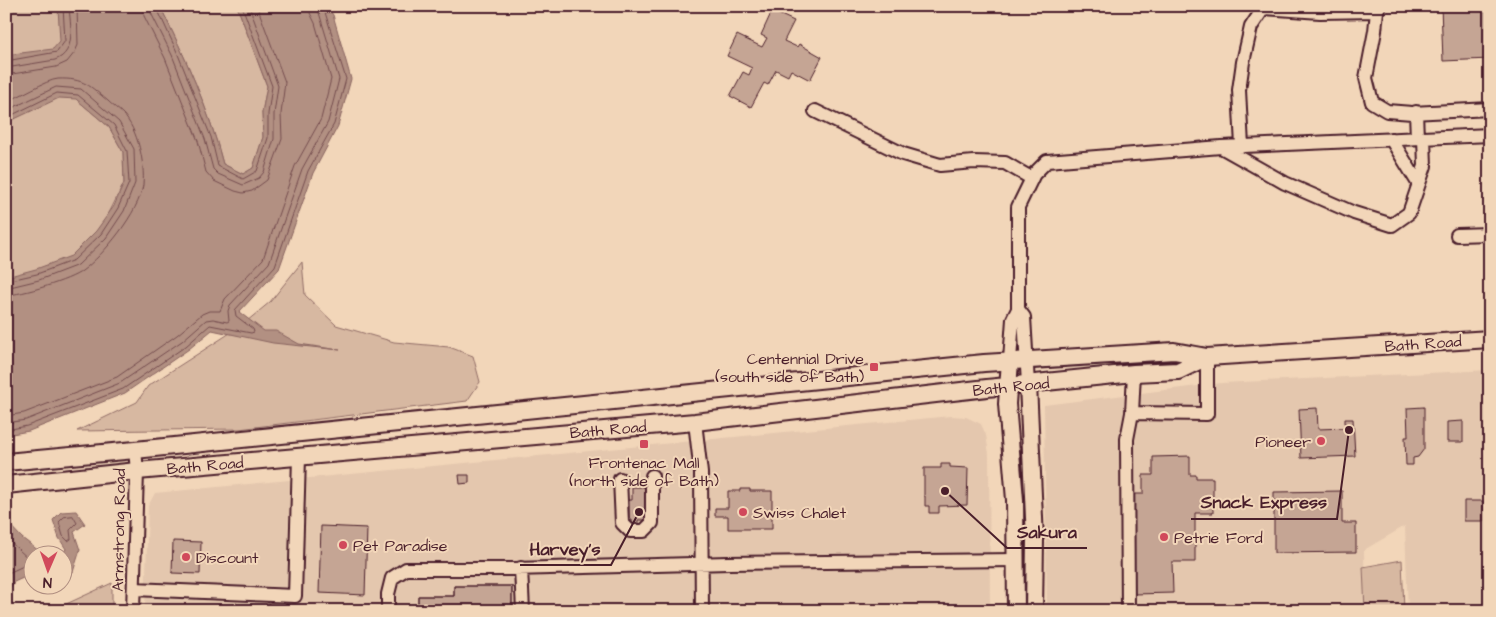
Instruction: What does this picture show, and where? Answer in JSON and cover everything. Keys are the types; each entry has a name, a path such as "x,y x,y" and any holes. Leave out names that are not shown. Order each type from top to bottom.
{"main road":[{"name":"Bath Road","path":"6,462 1010,360 1174,351 1207,357 1490,339"},
{"name":"Bath Road","path":"6,485 137,471 695,422 1008,386 1134,373 1178,371 1207,357"},
{"path":"1010,360 1008,386 1015,500 1016,611"},
{"path":"1028,384 1035,540 1034,611"}],"street":[{"path":"1242,146 1239,90 1242,62 1251,27 1265,7 1320,12 1378,9 1366,78 1372,102 1388,111 1416,112 1490,109"},
{"path":"815,111 903,154 940,165 1005,162 1032,178"},
{"path":"1221,147 1286,183 1354,213 1392,225 1409,213 1424,166 1416,112"},
{"path":"1010,360 1013,319 1018,309 1018,207 1034,174 1047,161 1221,147 1490,135"},
{"path":"1391,139 1418,182"},
{"path":"1458,235 1490,234"},
{"path":"1018,309 1024,318 1028,384"},
{"path":"1132,413 1207,414 1207,357"},
{"path":"1128,611 1127,439 1132,413 1134,373"},
{"path":"695,422 701,473 702,611"},
{"name":"Armstrong Road","path":"133,611 137,471 135,450"},
{"path":"134,589 295,596 299,457"},
{"path":"620,479 622,523 630,531 644,531 652,523 652,476"},
{"path":"388,611 388,594 392,578 406,569 701,563 1016,560"},
{"path":"521,568 523,611"}],"shaded area":[{"path":"6,6 61,6 58,8 76,99 109,127 123,152 124,183 109,213 110,240 6,301"},
{"path":"160,6 237,6 267,86 262,113 263,137 253,168 243,174 223,164 211,123 196,84"},
{"path":"302,262 305,295 336,325 394,342 449,347 473,356 480,382 467,401 239,429 77,431 137,402 148,386 241,326 270,302"},
{"path":"1490,370 1490,607 1464,611 1408,611 1405,526 1364,550 1365,611 1047,611 1044,405 1222,383"},
{"path":"951,416 966,417 981,424 986,435 989,454 990,611 145,611 148,506 155,493"},
{"path":"1402,560 1404,611 1365,611 1363,567"},
{"path":"112,583 112,611 51,611"}],"water":[{"path":"61,6 160,6 196,84 211,123 223,164 243,174 253,168 263,137 262,113 267,86 237,6 327,6 333,15 351,79 338,126 313,173 279,269 239,312 264,331 276,331 299,344 340,350 273,343 212,330 189,349 125,393 29,431 6,435 6,277 36,269 71,256 96,231 114,206 124,183 123,152 109,127 76,99 59,98 6,123 6,57 13,54 53,49 60,41 58,8"},
{"path":"76,511 85,524 74,532 80,550 72,572 72,544 63,544 53,520 61,512"},
{"path":"6,521 30,544 22,544 22,578 14,582 6,595"}],"building":[{"path":"1441,6 1490,6 1490,59 1443,61"},
{"path":"772,11 794,21 784,41 797,47 799,44 822,57 810,80 791,70 788,76 776,70 768,85 764,83 751,107 730,96 743,72 749,75 752,68 727,56 737,35 762,47 767,38 761,35"},
{"path":"1424,407 1424,449 1418,457 1413,458 1413,465 1406,465 1405,437 1408,437 1407,408"},
{"path":"1317,408 1318,429 1345,428 1345,419 1353,419 1355,456 1301,458 1299,409"},
{"path":"1463,421 1463,442 1447,442 1447,422"},
{"name":"Petrie Ford","path":"1190,456 1190,475 1196,475 1196,478 1213,478 1213,513 1195,513 1195,562 1172,562 1173,593 1134,594 1133,494 1143,494 1143,475 1153,475 1153,457"},
{"path":"941,464 950,464 950,467 968,468 967,505 939,506 939,513 929,513 929,506 925,506 924,468 941,468"},
{"path":"459,475 469,475 469,483 460,484"},
{"path":"632,487 647,487 649,520 638,520 638,528 632,528 632,520 629,520 629,500 632,500"},
{"name":"Swiss Chalet","path":"740,489 772,491 772,529 728,529 728,516 715,516 715,508 728,508 728,491 740,491"},
{"path":"1342,491 1342,523 1356,523 1356,552 1274,553 1274,492"},
{"path":"1464,501 1483,501 1483,521 1464,521"},
{"path":"321,526 367,528 365,595 319,593"},
{"name":"Discount","path":"173,541 201,542 200,574 172,573"},
{"path":"454,586 512,586 512,611 418,611 418,596 454,596"},
{"path":"454,586 512,586 512,611 418,611 418,596 454,596"}],"place":[{"name":"Centennial Drive (south side of Bath)","path":"874,367"},
{"name":"Snack Express","path":"1349,430"},
{"name":"Pioneer","path":"1321,441"},
{"name":"Frontenac Mall (north side of Bath)","path":"644,444"},
{"name":"Sakura","path":"945,491"},
{"name":"Harvey's","path":"639,512"},
{"name":"Swiss Chalet","path":"743,512"},
{"name":"Petrie Ford","path":"1164,537"},
{"name":"Pet Paradise","path":"343,545"},
{"name":"Discount","path":"186,557"}]}
